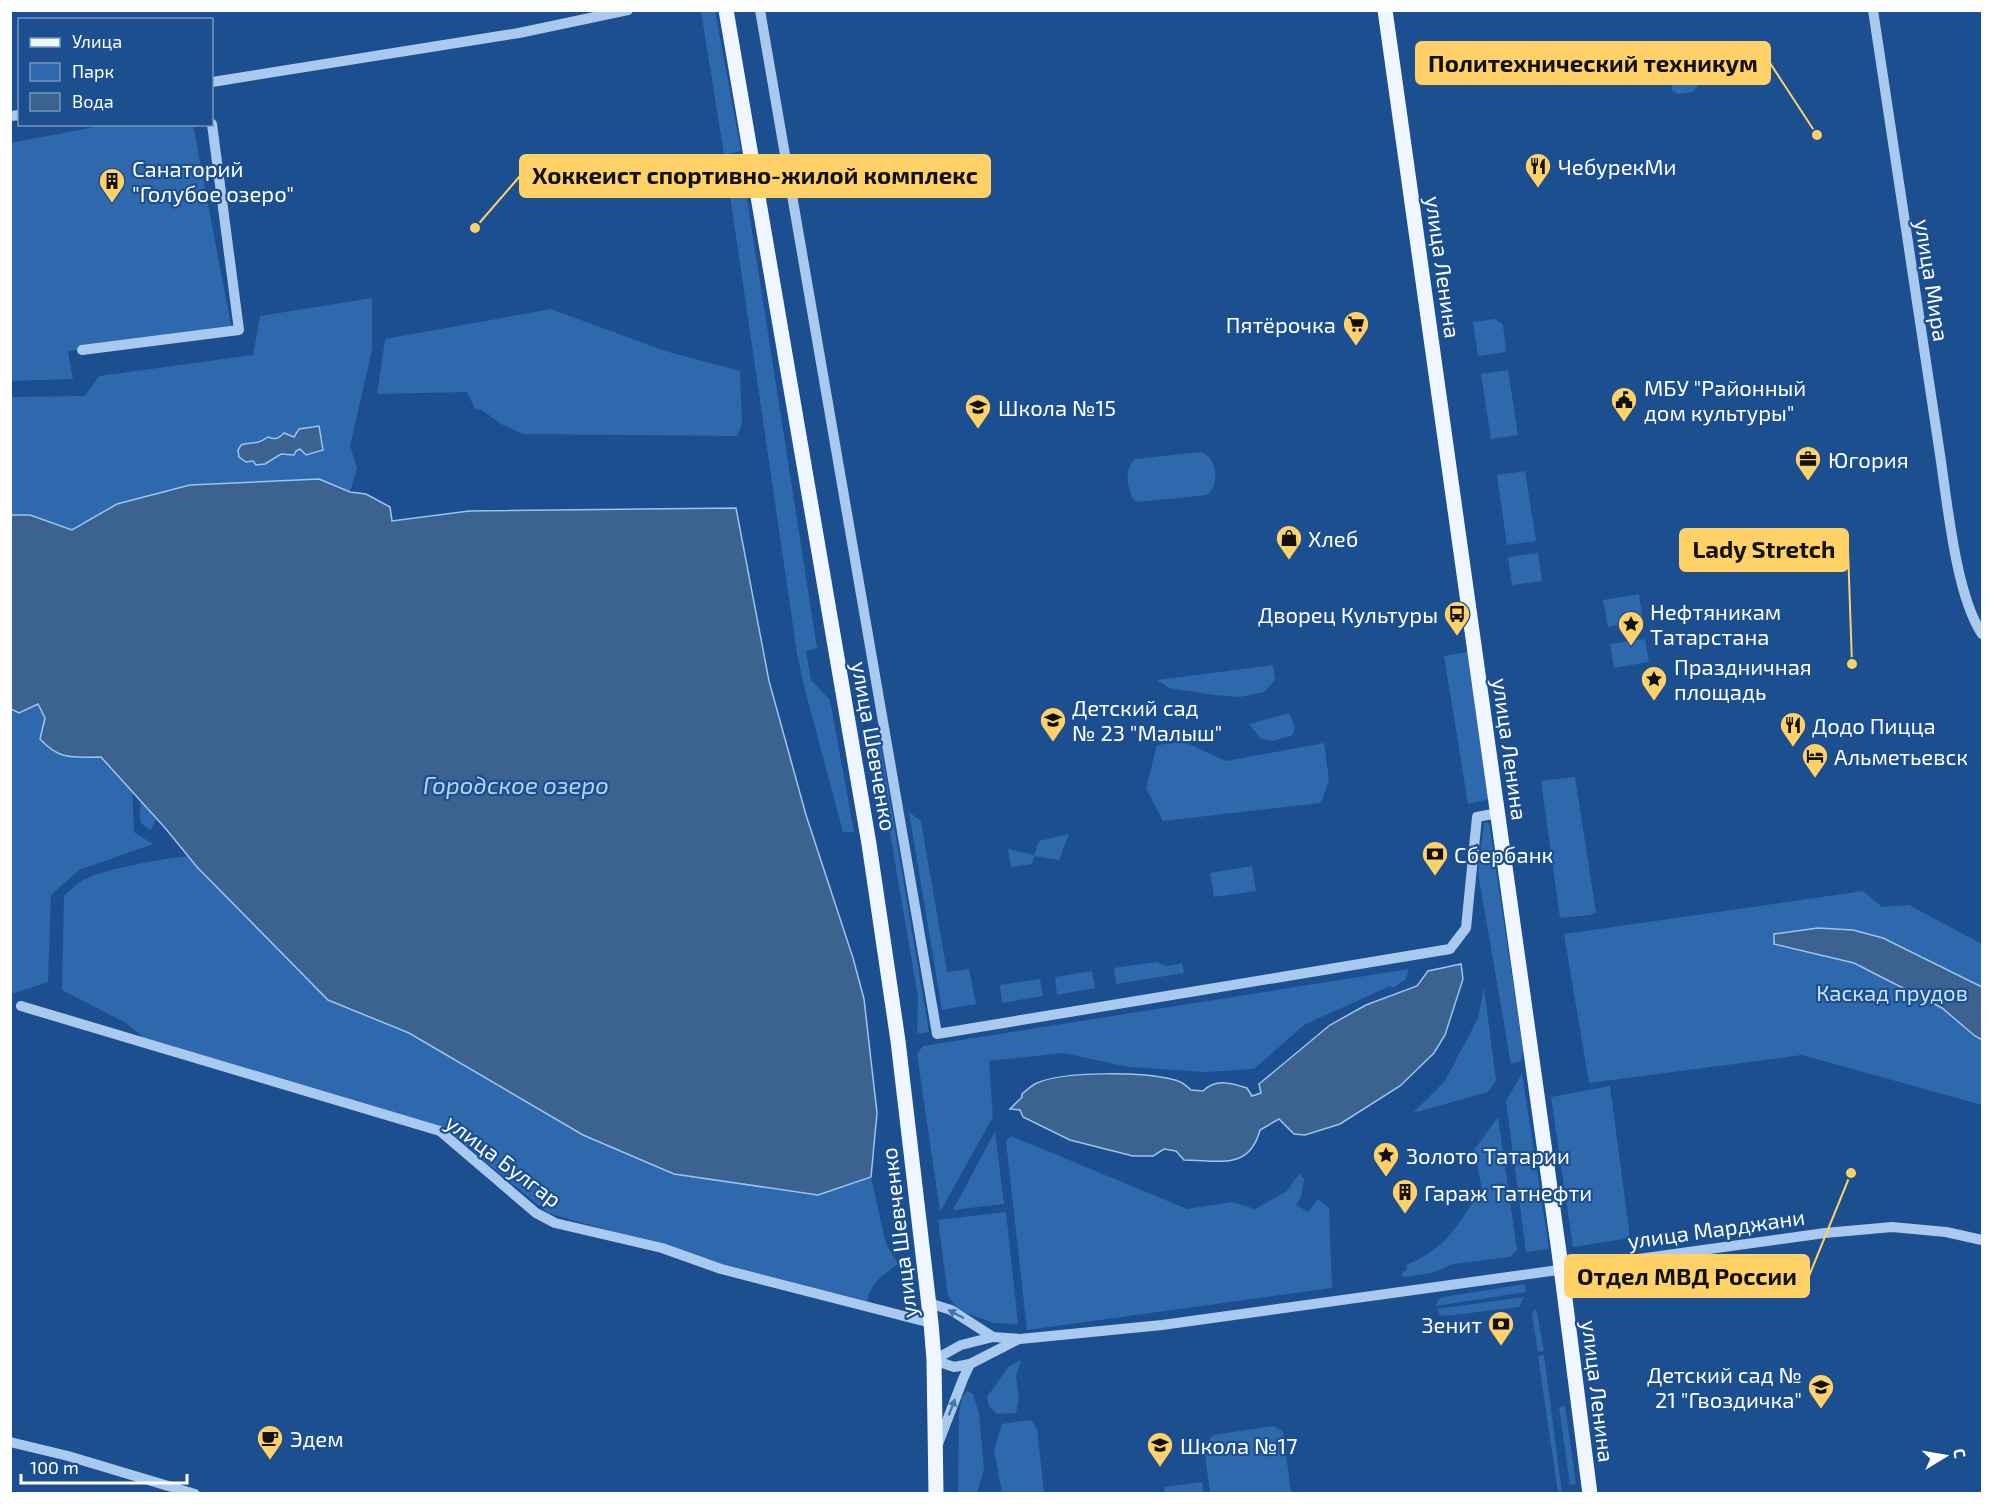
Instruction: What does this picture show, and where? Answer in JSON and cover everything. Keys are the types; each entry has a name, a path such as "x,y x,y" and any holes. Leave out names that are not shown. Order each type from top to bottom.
{"main road":[{"name":"улица Шевченко","path":"726,10 869,844 898,1041 932,1323 936,1494"},
{"name":"улица Ленина","path":"1385,10 1498,813 1590,1494"}],"street":[{"path":"213,82 519,33 628,10"},
{"path":"760,10 937,1034 1450,949 1466,928 1477,817 1498,813"},
{"name":"улица Мира","path":"1873,10 1917,313 1956,555 1969,609 1983,634"},
{"path":"82,350 239,330 212,126"},
{"name":"улица Булгар","path":"21,1006 440,1131 536,1214 555,1223 662,1248 721,1269 932,1323"},
{"name":"улица Марджани","path":"1020,1339 1162,1325 1826,1233 1892,1227 1946,1232 1983,1240"},
{"path":"929,1303 951,1310 993,1337"},
{"path":"934,1360 961,1345 993,1337 1020,1339"},
{"path":"934,1360 954,1367 970,1364 1020,1339"},
{"path":"935,1450 970,1364"},
{"path":"10,1442 68,1456 195,1494"}],"green space":[{"path":"701,11 715,11 741,151 724,155"},
{"path":"1685,42 1692,47 1698,85 1693,92 1678,94 1672,90 1667,50 1672,43"},
{"path":"101,126 193,126 232,330 68,351 73,379 11,381 10,143"},
{"path":"742,166 817,648 806,651 811,680 830,700 854,832 843,832 797,653 726,168"},
{"path":"372,298 372,350 350,446 357,468 350,492 319,479 86,523 72,530 30,515 11,515 10,397 85,396 99,376 253,355 260,316"},
{"path":"551,309 665,351 740,371 742,424 737,436 523,434 501,424 482,410 475,409 467,392 377,394 385,339"},
{"path":"1495,319 1503,325 1506,352 1478,356 1473,322"},
{"path":"1508,370 1518,435 1491,439 1481,374"},
{"path":"1201,452 1211,460 1215,472 1214,485 1207,495 1138,502 1133,499 1129,489 1128,473 1135,459"},
{"path":"1525,471 1536,541 1507,545 1497,475"},
{"path":"1538,553 1542,581 1512,585 1508,557"},
{"path":"1639,594 1643,621 1608,627 1603,600"},
{"path":"1645,639 1649,662 1614,668 1610,644"},
{"path":"1468,652 1489,799 1468,804 1444,656"},
{"path":"1273,665 1275,680 1264,692 1240,697 1169,688 1157,680"},
{"path":"38,704 45,718 40,739 70,757 100,757 132,785 134,832 153,844 79,870 51,895 48,982 11,994 10,709 19,713"},
{"path":"1289,713 1295,727 1293,735 1273,741 1261,739 1249,724"},
{"path":"879,735 929,1032 917,1034 918,997 876,751 876,736"},
{"path":"1184,742 1226,761 1324,743 1329,780 1321,803 1163,821 1146,788 1157,745"},
{"path":"1575,777 1596,912 1590,915 1560,918 1541,781"},
{"path":"141,801 156,820 151,830 141,822"},
{"path":"909,812 921,821 947,972 969,969 976,1004 942,1010"},
{"path":"1484,823 1489,823 1523,1050 1521,1061 1511,1064 1478,873"},
{"path":"1069,834 1059,860 1034,856 1032,864 1011,867 1008,849 1034,855 1039,841"},
{"path":"188,856 328,999 818,1195 871,1177 886,1244 898,1264 875,1284 867,1301 736,1270 548,1213 446,1129 146,1040 126,1023 62,990 64,896 78,883 100,873 147,862"},
{"path":"1252,866 1256,891 1214,897 1210,873"},
{"name":"Каскад прудов","path":"1863,891 1882,907 1909,905 1982,944 1982,1105 1802,1055 1589,1083 1564,934"},
{"path":"1156,962 1167,966 1182,963 1184,973 1116,984 1114,968"},
{"path":"1409,969 1406,979 1393,988 1390,986 1304,1025 1254,1069 1205,1072 1129,1067 1063,1053 989,1061 993,1117 940,1212 917,1054 923,1046"},
{"path":"1092,971 1095,988 1057,995 1055,977"},
{"path":"1040,979 1043,996 1002,1003 1000,985"},
{"path":"1484,988 1496,1080 1488,1092 1413,1113 1445,1081 1478,1018"},
{"path":"1522,1073 1549,1249 1526,1252 1506,1101"},
{"path":"1610,1086 1630,1238 1573,1247 1551,1097"},
{"path":"1498,1117 1517,1250 1510,1257 1453,1264 1432,1273 1403,1277 1402,1273 1407,1269 1406,1265 1442,1243 1482,1189 1474,1150"},
{"path":"995,1131 1004,1204 953,1210"},
{"path":"1011,1136 1187,1209 1232,1202 1255,1209 1287,1191 1299,1174 1304,1179 1301,1197 1296,1205 1308,1212 1318,1199 1329,1208 1332,1288 1027,1330 1006,1141"},
{"path":"1006,1212 1018,1324 994,1323 958,1310 948,1296 938,1220"},
{"path":"1525,1284 1526,1292 1436,1306 1438,1300 1443,1297"},
{"path":"1524,1297 1519,1307 1445,1316 1440,1315 1437,1309"},
{"path":"1536,1308 1544,1351 1538,1352 1532,1314"},
{"path":"1544,1355 1562,1493 1558,1493 1538,1356"},
{"path":"1021,1360 1016,1376 1019,1399 1016,1413 997,1414 989,1406 987,1397 1009,1366"},
{"path":"967,1391 973,1394 979,1414 984,1469 977,1493 958,1494 959,1413 962,1397"},
{"path":"1565,1406 1576,1484 1570,1485 1559,1407"},
{"path":"1031,1420 1037,1429 1044,1493 1002,1493 994,1450 1002,1424"},
{"path":"1274,1426 1283,1432 1291,1493 1210,1493 1204,1447 1213,1435"},
{"path":"1202,1482 1204,1493 1165,1493 1164,1487"}],"water":[{"path":"319,426 323,450 306,455 300,449 294,455 281,454 265,464 256,465 253,461 246,462 239,457 238,450 241,445 268,437 280,437 284,433 294,437 299,429"},
{"name":"Городское озеро","path":"319,479 350,492 366,494 390,507 392,521 469,511 736,508 769,681 806,815 853,958 864,999 877,1113 871,1177 818,1195 674,1174 583,1135 409,1033 328,1000 197,867 101,757 68,756 47,746 40,739 45,718 38,704 19,713 11,709 11,515 30,515 72,530 117,504 190,485"},
{"path":"1818,928 1853,930 1883,938 1982,987 1982,1040 1942,1008 1854,963 1774,944 1774,934"},
{"path":"1461,964 1463,979 1445,1035 1434,1053 1400,1086 1340,1124 1305,1135 1294,1134 1279,1119 1260,1130 1255,1143 1240,1158 1221,1161 1184,1160 1176,1151 1164,1149 1153,1156 1133,1156 1070,1140 1023,1117 1020,1110 1010,1109 1022,1097 1022,1094 1037,1083 1065,1076 1083,1075 1123,1074 1158,1077 1179,1081 1191,1090 1203,1091 1213,1084 1229,1083 1247,1088 1252,1096 1261,1093 1259,1084 1330,1025 1366,1005 1417,986 1428,971"}],"place":[{"name":"Политехнический техникум","path":"1817,135"},
{"name":"ЧебурекМи","path":"1538,189"},
{"name":"Санаторий \"Голубое озеро\"","path":"112,204"},
{"name":"Хоккеист спортивно-жилой комплекс","path":"475,228"},
{"name":"Пятёрочка","path":"1356,347"},
{"name":"МБУ \"Районный дом культуры\"","path":"1624,423"},
{"name":"Школа №15","path":"978,430"},
{"name":"Югория","path":"1808,482"},
{"name":"Хлеб","path":"1289,561"},
{"name":"Дворец Культуры","path":"1457,637"},
{"name":"Нефтяникам Татарстана","path":"1631,647"},
{"name":"Lady Stretch","path":"1852,664"},
{"name":"Праздничная площадь","path":"1654,702"},
{"name":"Детский сад № 23 \"Малыш\"","path":"1053,743"},
{"name":"Додо Пицца","path":"1793,748"},
{"name":"Альметьевск","path":"1815,779"},
{"name":"Сбербанк","path":"1435,877"},
{"name":"Отдел МВД России","path":"1851,1173"},
{"name":"Золото Татарии","path":"1386,1178"},
{"name":"Гараж Татнефти","path":"1405,1215"},
{"name":"Зенит","path":"1501,1347"},
{"name":"Детский сад № 21 \"Гвоздичка\"","path":"1821,1410"},
{"name":"Эдем","path":"270,1461"},
{"name":"Школа №17","path":"1160,1468"}]}
